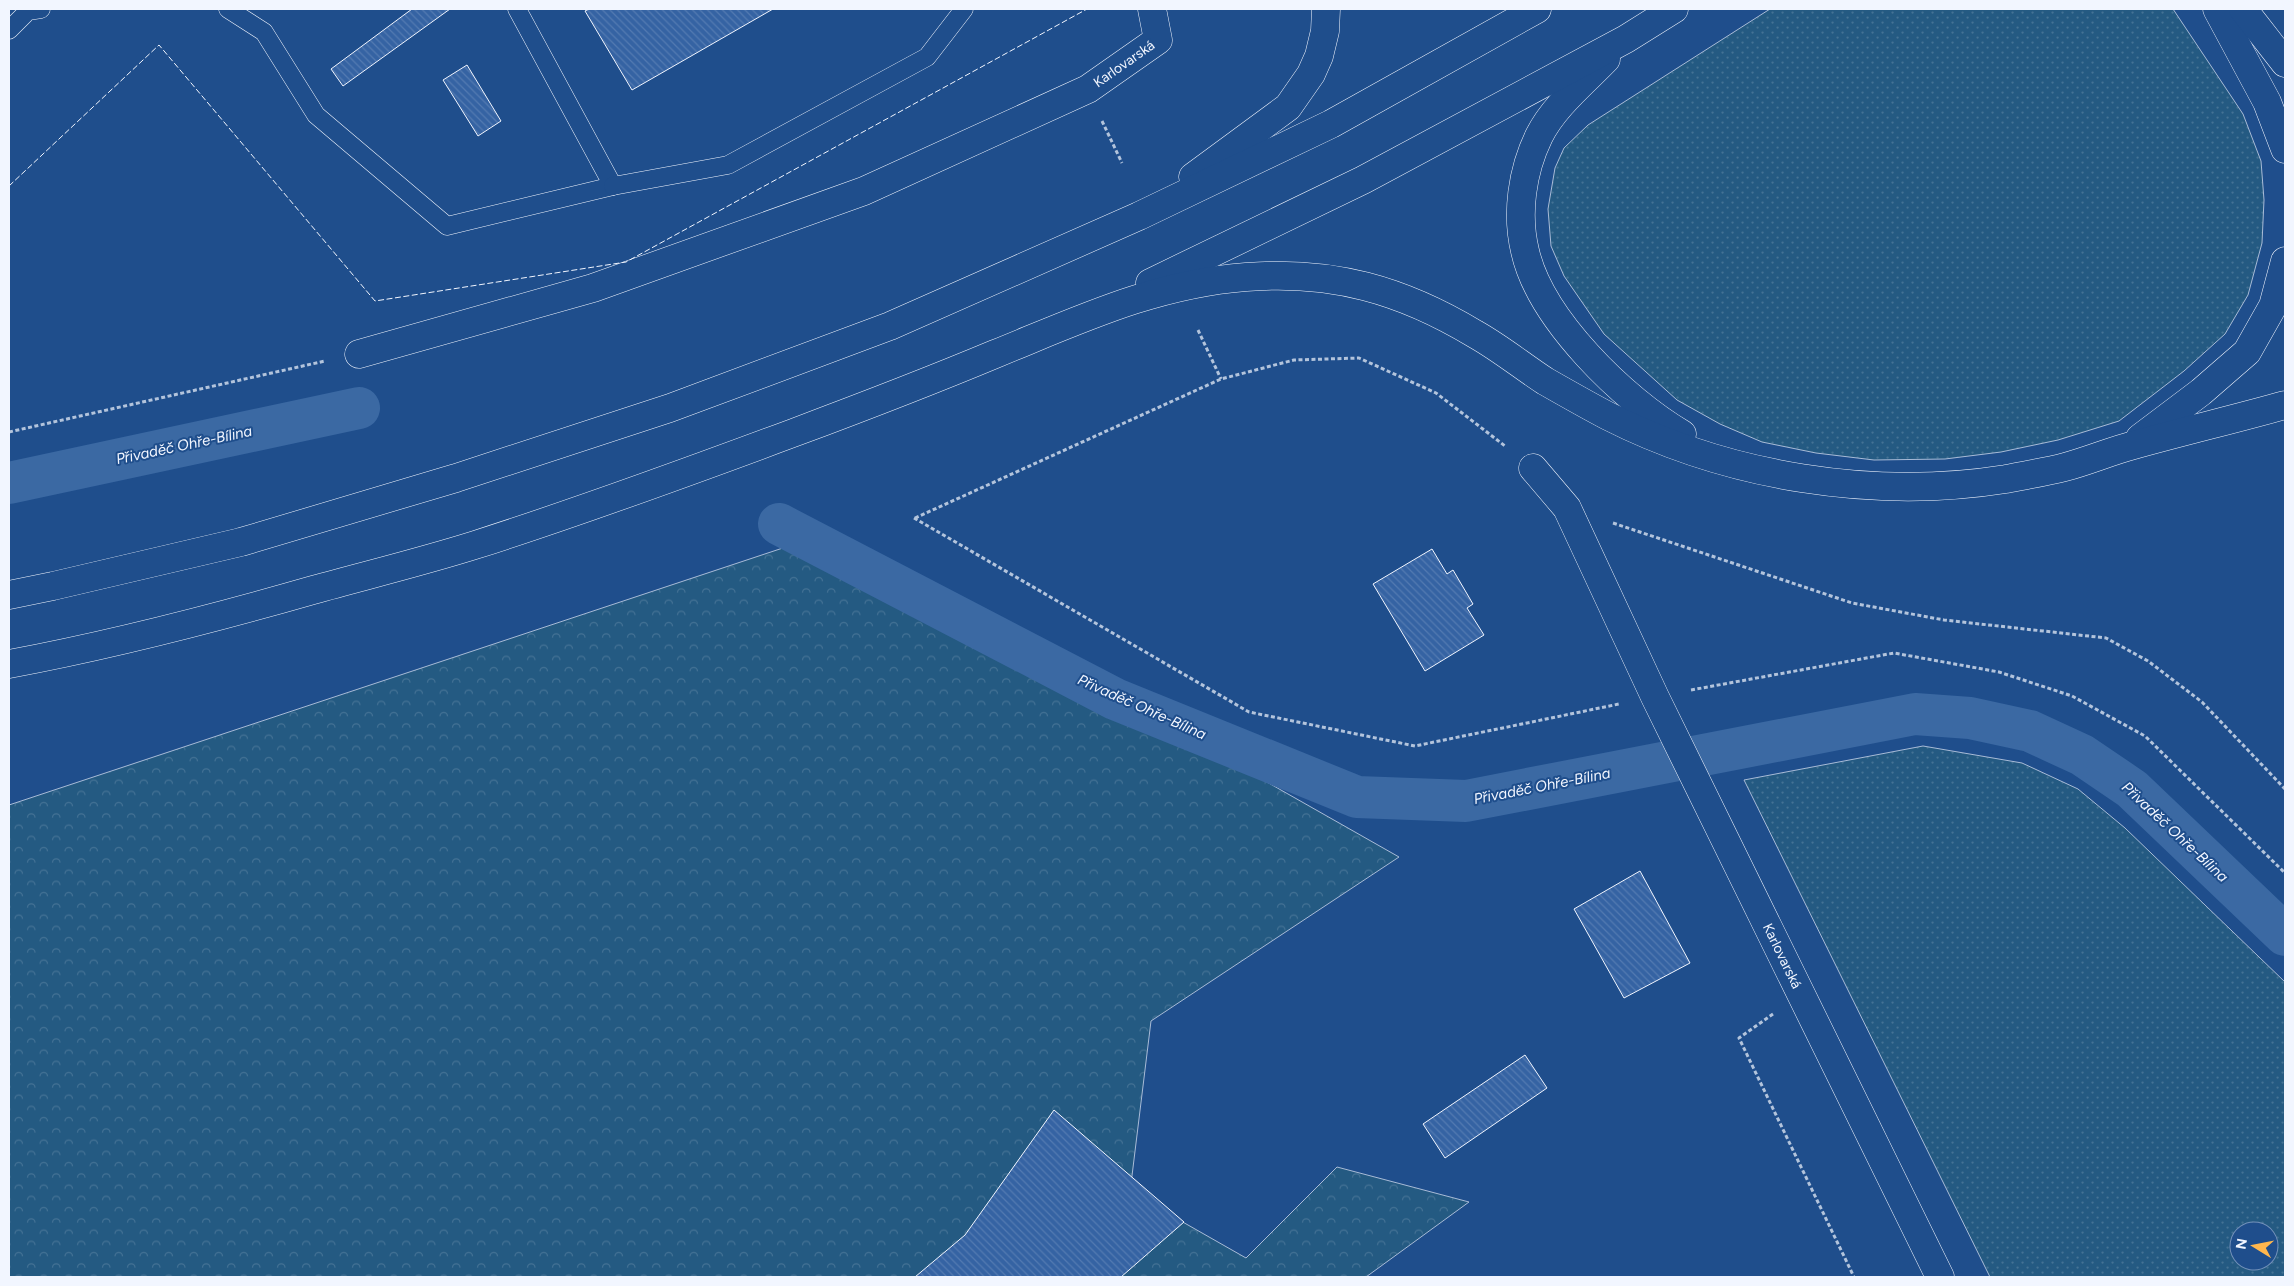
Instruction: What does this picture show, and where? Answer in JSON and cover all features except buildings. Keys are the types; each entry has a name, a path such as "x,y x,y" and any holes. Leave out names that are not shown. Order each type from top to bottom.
{"main road":[{"name":"Karlovarská","path":"1088,89 1158,40 1152,9"},
{"path":"1139,216 1288,107 1304,86 1319,56 1325,31 1326,9"},
{"path":"9,595 241,542 456,478 670,408 890,326 1139,216 1331,124 1537,9"},
{"path":"1078,320 1203,256 1362,180 1626,39 1674,9"},
{"path":"2216,9 2267,102 2285,149"},
{"path":"2243,9 2285,63"},
{"path":"1626,39 1553,114 1539,136 1530,160 1524,186 1521,223 1525,253 1539,288 1556,315 1584,353 1619,386 1661,422 1707,448 1754,468"},
{"path":"360,354 593,288 864,191 1088,89"},
{"path":"2131,445 2201,392 2247,352 2273,306 2285,261"},
{"path":"9,664 77,652 256,606 473,546 696,469 902,392 1120,303 1154,292 1208,281 1253,276 1280,276 1342,280 1390,292 1478,335 1546,381 1610,417 1689,449 1754,468 1812,480 1873,487 1946,486 2005,479 2065,467 2131,445 2285,405"},
{"name":"Karlovarská","path":"1533,468 1567,508 1654,697 1940,1277"}],"lane":[{"path":"9,30 28,11 41,9"},
{"path":"228,9 264,32 316,115 447,226 613,186 728,165 926,58 964,9"},
{"path":"517,9 613,186"}],"path":[{"path":"1088,89 1122,163"},
{"path":"1198,330 1221,379"},
{"path":"9,432 360,354"},
{"path":"1533,468 1436,393 1359,358 1294,360 1221,379 914,518 1249,712 1416,746 1654,697 1894,652 1999,672 2072,696 2146,736 2285,873"},
{"path":"1567,508 1852,603 1944,620 2106,638 2148,661 2202,702 2285,789"},
{"path":"1800,995 1739,1038 1854,1277"}],"green space":[{"path":"1770,9 2173,9 2243,114 2261,161 2264,200 2262,243 2248,295 2225,334 2184,371 2119,421 2058,440 2001,452 1945,459 1874,460 1816,453 1762,442 1720,424 1677,400 1604,334 1564,276 1551,246 1548,209 1555,168 1564,148 1588,125"},
{"path":"816,537 1110,693 1399,857 1151,1021 1130,1192 1246,1258 1337,1167 1469,1202 1366,1277 9,1277 9,805"},
{"path":"1923,746 2022,763 2078,789 2125,828 2285,982 2285,1277 1990,1277 1744,780"}],"waterway":[{"name":"Přivaděč Ohře-Bílina","path":"9,483 359,408"},
{"name":"Přivaděč Ohře-Bílina","path":"779,524 1115,699 1357,797 1466,801 1915,714 1970,718 2030,731 2082,755 2132,789 2285,935"}],"fence":[{"path":"9,186 159,45 375,301 626,262 1087,9"}]}
